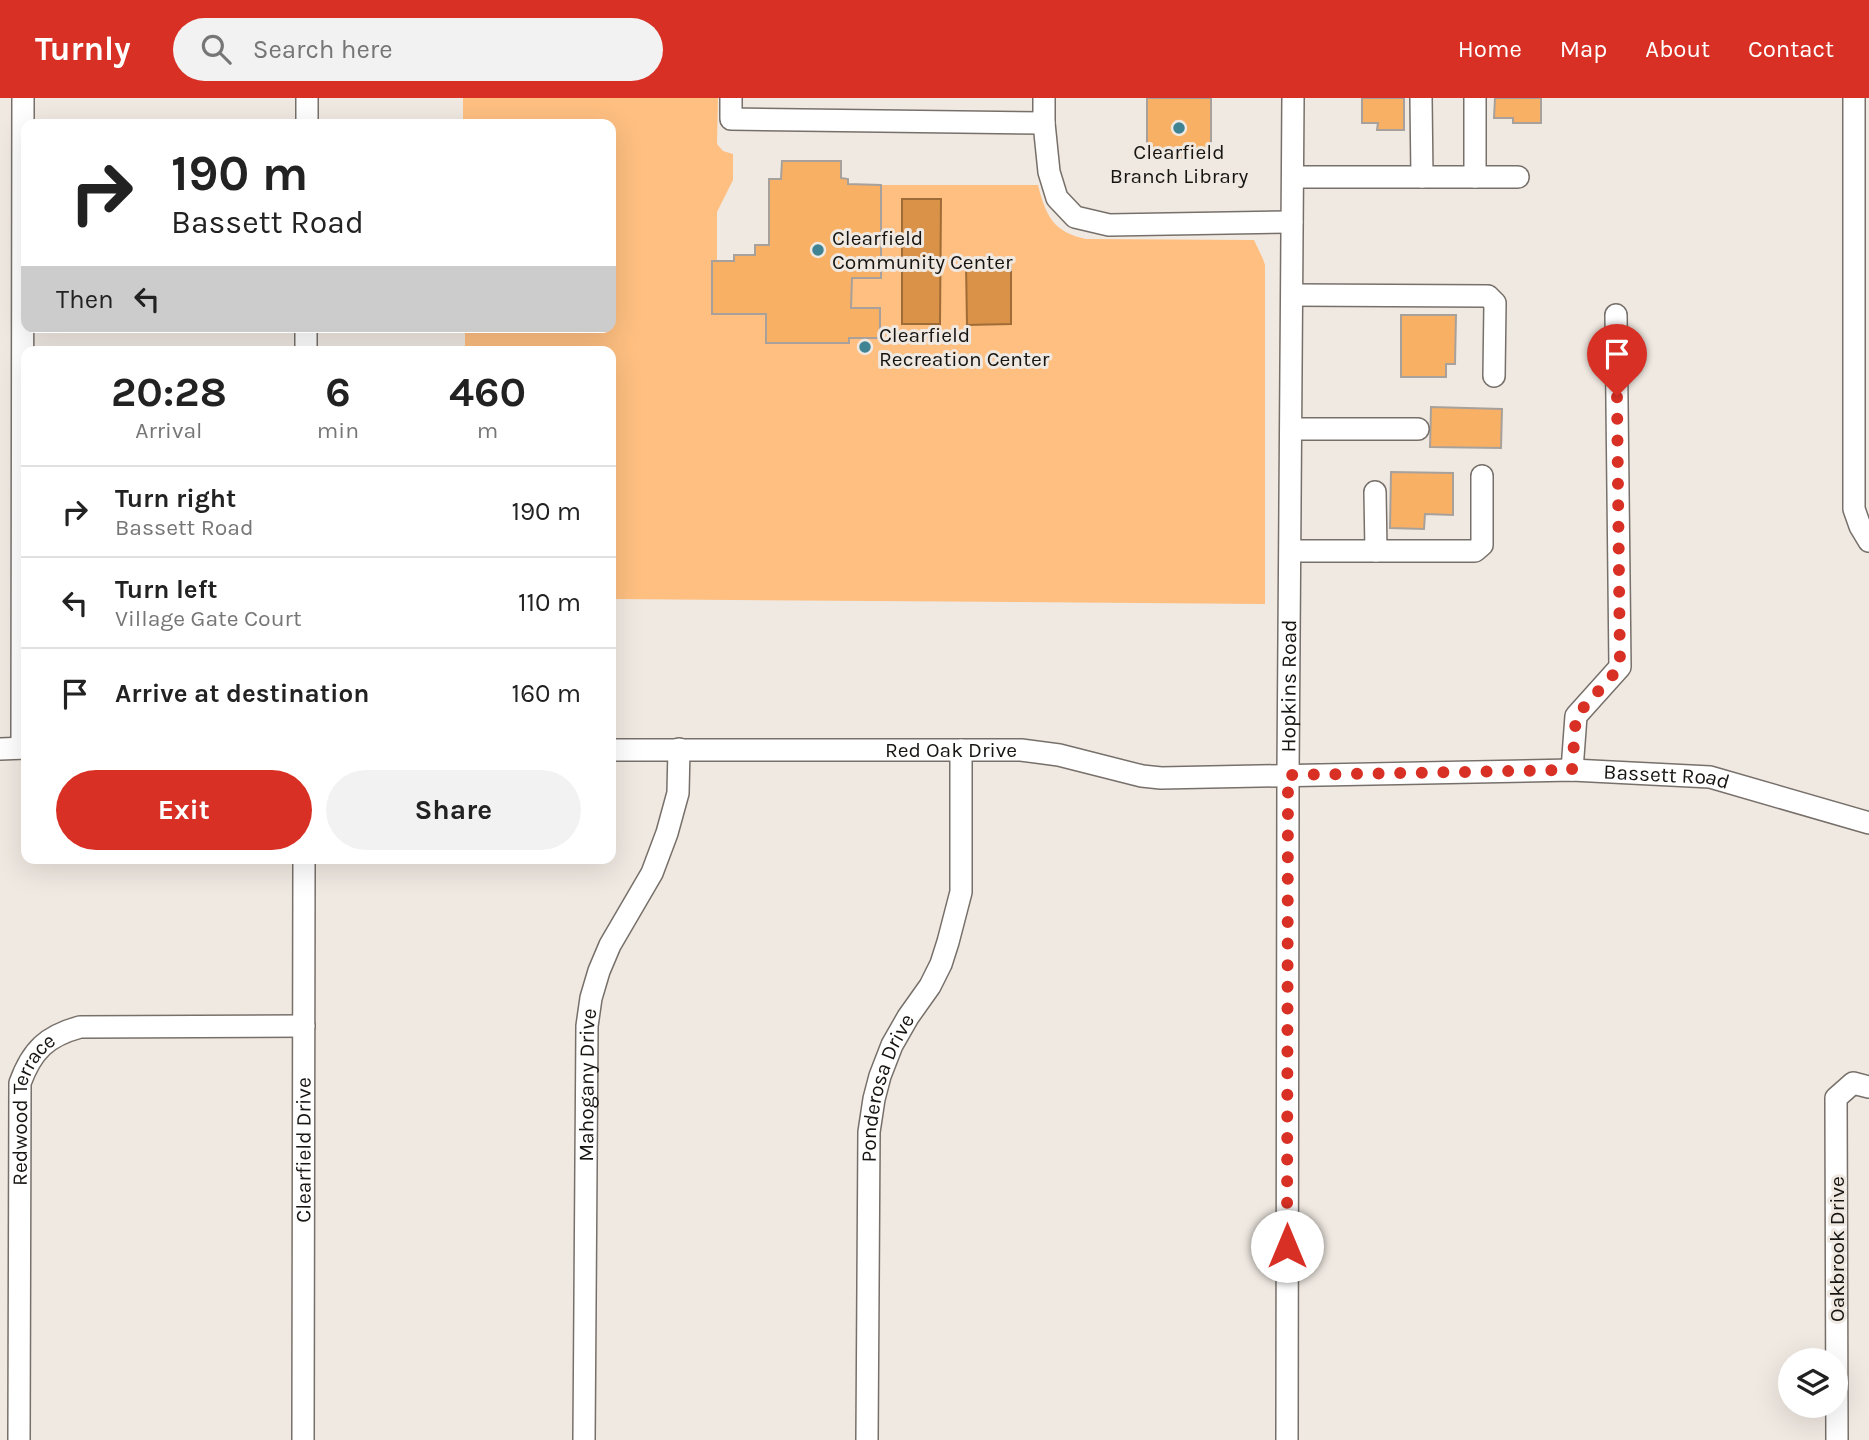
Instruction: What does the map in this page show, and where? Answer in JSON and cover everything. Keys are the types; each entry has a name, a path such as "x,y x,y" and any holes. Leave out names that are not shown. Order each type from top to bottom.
{"street":[{"path":"23,98 23,119"},
{"path":"307,98 307,119"},
{"path":"731,98 731,119 1044,123"},
{"path":"1044,98 1049,172 1057,198 1075,218 1109,225 1293,222"},
{"name":"Hopkins Road","path":"1287,1440 1293,98"},
{"path":"1421,98 1422,177"},
{"path":"1475,98 1475,177"},
{"path":"1854,98 1854,509 1869,541"},
{"path":"1293,177 1518,177"},
{"path":"1292,295 1488,296 1495,303 1494,376"},
{"path":"1572,770 1576,716 1620,667 1616,314"},
{"path":"1292,429 1418,429"},
{"path":"1291,551 1475,551 1482,545 1482,475"},
{"path":"1375,492 1376,551"},
{"path":"0,748 21,748"},
{"name":"Mahogany Drive","path":"584,1440 591,998 599,971 652,873 667,833 678,793 679,749"},
{"name":"Red Oak Drive","path":"616,750 1021,750 1059,755 1142,776 1161,778 1288,775"},
{"name":"Ponderosa Drive","path":"867,1440 871,1121 880,1076 892,1045 941,964 958,905 961,892 961,750"},
{"name":"Bassett Road","path":"1288,775 1572,770 1710,777 1869,822"},
{"name":"Clearfield Drive","path":"303,1440 304,864"},
{"name":"Redwood Terrace","path":"19,1440 20,1083 26,1066 46,1041 61,1032 80,1027 304,1026"},
{"name":"Oakbrook Drive","path":"1837,1440 1836,1098 1853,1083 1869,1087"}],"shaded area":[{"name":"Clearfield Recreation Center","path":"463,98 718,98 717,144 723,151 733,154 733,180 717,212 717,261 712,262 712,314 766,314 849,338 880,338 880,308 851,308 852,278 881,277 881,185 1038,185 1044,206 1058,227 1086,239 1254,240 1265,265 1265,604 616,599 616,346 465,346 465,333 616,333 616,119 463,119"},
{"path":"902,199 941,199 940,324 902,324"},
{"path":"966,264 1011,264 1011,324 967,325"}],"building":[{"name":"Clearfield Branch Library","path":"1147,98 1211,98 1211,158 1147,158"},
{"path":"1362,98 1404,98 1404,130 1377,130 1378,123 1362,123"},
{"path":"1495,98 1541,98 1541,123 1513,123 1513,118 1494,118"},
{"name":"Clearfield Community Center","path":"782,161 841,161 841,178 848,179 848,184 881,185 881,278 852,278 851,308 880,308 880,338 849,338 849,343 766,343 766,314 712,314 712,261 734,261 734,255 755,255 755,245 769,245 769,179 781,179"},
{"path":"1401,315 1456,315 1455,364 1446,364 1446,377 1401,377"},
{"path":"1431,407 1502,409 1501,448 1430,447"},
{"path":"1391,472 1453,473 1453,515 1425,514 1424,529 1390,528"}],"place":[{"name":"Clearfield Branch Library","path":"1179,128"},
{"name":"Clearfield Community Center","path":"818,250"},
{"name":"Clearfield Recreation Center","path":"865,347"}],"route":[{"path":"1287,1246 1288,775 1572,770 1576,716 1620,667 1617,396"}]}
